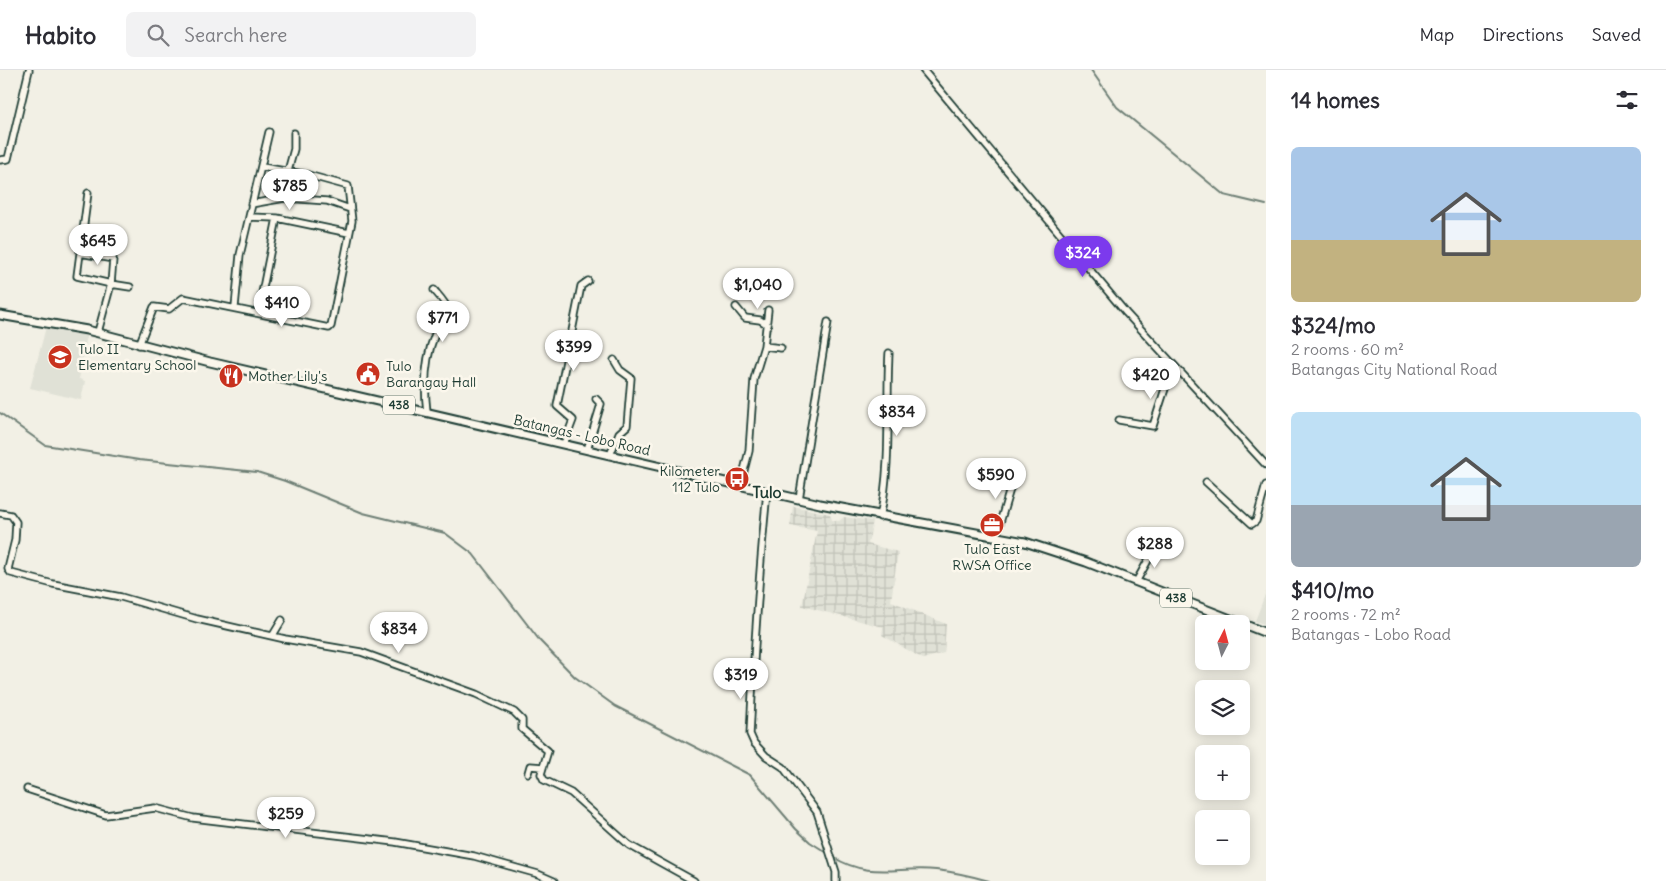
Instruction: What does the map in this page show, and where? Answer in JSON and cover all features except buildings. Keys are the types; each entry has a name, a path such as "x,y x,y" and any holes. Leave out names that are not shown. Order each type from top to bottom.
{"main road":[{"name":"Batangas - Lobo Road","path":"0,315 98,332 139,344 767,492 880,516 996,536 1054,551 1266,633"}],"street":[{"path":"0,160 8,159 11,152 16,120 29,70"},
{"path":"923,70 1120,306 1266,465"},
{"path":"235,307 240,255 269,132"},
{"path":"288,171 294,149 294,133"},
{"path":"139,344 154,307 169,308 183,298 235,307 329,328 352,221 349,191 345,184 262,167"},
{"path":"88,192 77,277 130,287"},
{"path":"251,204 285,198 327,201 350,209"},
{"path":"249,217 277,218 348,234"},
{"path":"258,312 277,218"},
{"path":"80,253 113,259 110,284 98,332"},
{"path":"564,444 573,420 557,406 580,286 588,281"},
{"path":"427,412 426,386 430,349 435,333 448,313 448,308 434,290"},
{"path":"736,307 745,318 760,320 768,325"},
{"path":"740,486 750,444 754,379 764,346 768,325 768,310"},
{"path":"799,499 828,322"},
{"path":"764,346 781,348"},
{"path":"880,516 885,494 887,466 889,353"},
{"path":"610,455 618,433 627,426 631,378 620,370 614,360"},
{"path":"1119,420 1153,426 1172,364"},
{"path":"587,450 601,404 596,400"},
{"path":"996,536 1016,469"},
{"path":"1206,482 1252,524 1256,521 1266,485"},
{"path":"767,492 758,576 758,615 750,734 754,743 766,756 783,767 817,812 836,872 836,881"},
{"path":"0,513 11,515 16,522 15,540 8,569 11,573 65,587 121,597 197,619 361,652 476,694 514,712 522,720 522,729 548,751 541,774 544,780 571,793 629,845 694,881"},
{"path":"1136,582 1156,546"},
{"path":"273,635 282,620"},
{"path":"528,773 530,766 543,767"},
{"path":"27,789 106,815 113,816 155,808 193,818 395,842 466,854 508,864 554,881"}],"shaded area":[{"name":"Tulo II Elementary School","path":"46,327 87,335 79,379 85,381 81,400 30,388"},
{"path":"793,506 830,514 832,520 839,521 844,517 873,521 868,544 898,552 891,601 946,624 944,653 923,659 882,635 883,627 802,606 817,531 790,526"},
{"path":"1266,592 1266,625 1255,621"}],"waterway":[{"path":"1091,70 1117,107 1224,195 1266,205"},
{"path":"0,413 45,445 139,460 257,472 285,481 363,513 445,533 473,554 540,641 575,677 615,706 750,775 796,829 810,842 829,854"},
{"path":"833,857 859,868 884,871 936,870 989,881"}],"place":[{"name":"Tulo II Elementary School","path":"60,357"},
{"name":"Tulo Barangay Hall","path":"368,374"},
{"name":"Mother Lily's","path":"231,376"},
{"name":"Kilometer 112 Tulo","path":"737,479"},
{"name":"Tulo East RWSA Office","path":"992,525"}],"district":[{"name":"Tulo","path":"767,492"}]}
